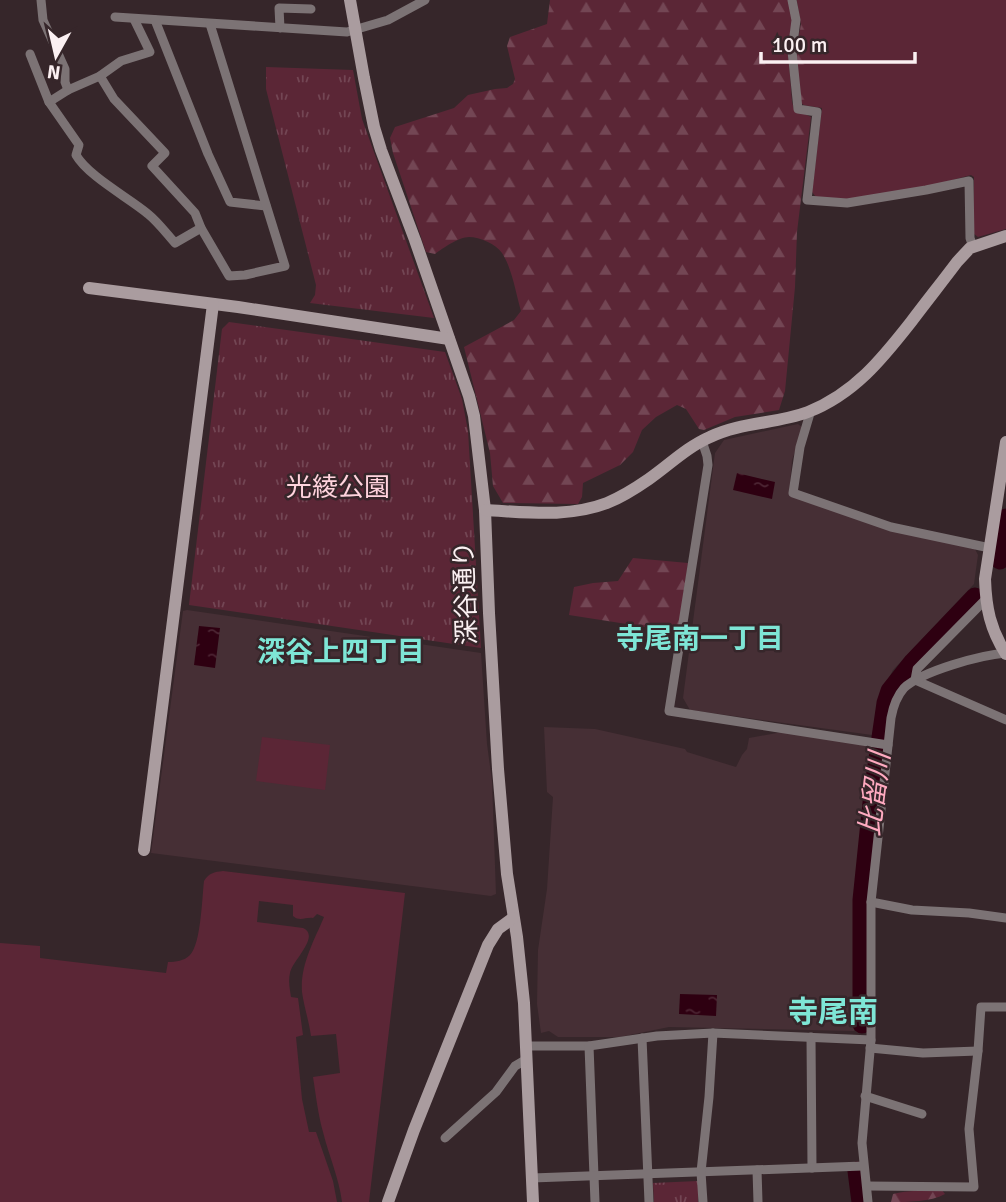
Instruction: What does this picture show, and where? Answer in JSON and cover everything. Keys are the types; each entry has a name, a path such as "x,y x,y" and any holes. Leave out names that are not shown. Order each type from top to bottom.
{"street":[{"path":"41,0 43,20 65,69 68,90"},
{"name":"深谷通り","path":"349,0 374,127 474,416 485,510 499,795 521,970 533,1202"},
{"path":"115,18 347,32 388,20 425,0"},
{"path":"792,0 796,20 792,51 798,109 817,112 807,200 847,203 969,181 970,238 973,247"},
{"path":"280,28 279,8 311,9"},
{"path":"49,102 100,76 121,61 150,52 134,19"},
{"path":"155,20 230,202 266,206"},
{"path":"100,76 114,99 165,153 152,166 195,213 229,276 285,266 210,24"},
{"path":"30,54 49,102 79,145 76,155 80,162 150,215 175,243 201,228"},
{"path":"485,510 551,513 590,509 620,497 683,452 722,431 788,418 844,394 880,360 962,256 973,247 1006,236"},
{"path":"89,288 449,340"},
{"path":"144,850 213,304"},
{"path":"811,410 800,447 793,493 891,527 990,548"},
{"path":"702,441 708,466 669,711 883,744"},
{"path":"868,1202 862,1143 870,1044 871,902 883,744 894,704 906,686 932,672 981,657 1006,654 995,635 986,599 985,579 1006,442"},
{"path":"915,680 917,669 986,599"},
{"path":"915,680 1006,720"},
{"path":"871,902 912,909 1006,918"},
{"path":"388,1202 488,945 498,929 513,918"},
{"path":"867,1186 974,1187 969,1129 981,1006 1006,1007"},
{"path":"446,1138 496,1092 527,1053 642,1038 713,1033 811,1037 923,1053 978,1051"},
{"path":"703,1202 701,1172 713,1033"},
{"path":"811,1037 812,1168"},
{"path":"642,1038 649,1202"},
{"path":"589,1046 595,1202"},
{"path":"865,1097 922,1114"},
{"path":"532,1178 863,1166"},
{"path":"757,1170 758,1202"}],"shaded area":[{"path":"798,424 803,428 792,460 789,495 889,529 975,549 978,555 974,584 893,670 880,695 872,735 690,710 683,698 715,453 724,440"},
{"path":"183,611 481,653 492,781 496,894 491,896 151,853"},
{"path":"544,727 595,729 685,749 687,752 736,767 747,749 749,738 782,732 872,746 855,902 854,1031 669,1027 620,1037 558,1037 549,1031 541,1033 537,1004 538,950 547,889 553,797 547,792"}],"green space":[{"path":"550,0 788,0 794,21 788,49 792,102 794,109 811,117 797,232 795,287 785,391 779,410 735,417 704,430 699,429 686,409 677,405 656,417 642,430 633,452 620,465 583,483 582,497 578,504 503,503 493,486 490,453 464,347 514,320 521,311 511,273 499,250 478,238 461,239 435,254 426,252 390,138 395,127 454,108 468,95 507,88 513,84 515,79 507,46 510,37 547,24"},
{"path":"797,0 1006,0 1006,229 978,237 973,233 974,177 971,175 919,189 847,199 816,197 812,192 822,108 804,105 798,100 797,48 801,24"},
{"path":"797,0 805,0 807,96 820,98 819,107 804,105 798,100 797,48 801,24"},
{"path":"266,67 353,70 362,119 434,318 310,303 315,295 316,285 266,89"},
{"name":"光綾公園","path":"229,322 445,352 462,399 468,431 481,648 189,605 222,329"},
{"path":"633,558 688,563 678,632 569,615 574,587 618,581"},
{"path":"262,737 330,745 325,790 256,781"},
{"path":"223,871 405,893 369,1202 342,1202 316,1098 313,1077 340,1073 336,1034 311,1036 302,992 305,963 324,917 317,914 313,918 298,919 293,916 293,905 259,901 257,922 303,928 308,932 307,943 290,973 289,985 291,997 298,998 303,1035 296,1037 302,1099 309,1132 316,1132 333,1181 337,1202 0,1202 0,943 40,946 40,958 166,973 168,962 185,959 194,949 199,931 204,881 212,873"},
{"path":"698,1181 698,1202 654,1202 653,1183"},
{"path":"941,1189 945,1194 933,1199 891,1202 893,1194"}],"water":[{"path":"737,473 775,482 772,499 733,490"},
{"path":"199,626 220,628 215,668 194,665"},
{"path":"680,994 717,995 716,1016 679,1014"}],"waterway":[{"name":"比留川","path":"1000,560 1006,518"},
{"name":"比留川","path":"862,1024 862,900 886,703 890,691 913,662 975,597"},
{"name":"比留川","path":"857,1171 861,1202"}],"district":[{"name":"寺尾南一丁目","path":"700,639"},
{"name":"深谷上四丁目","path":"341,652"},
{"name":"寺尾南","path":"833,1012"}]}
